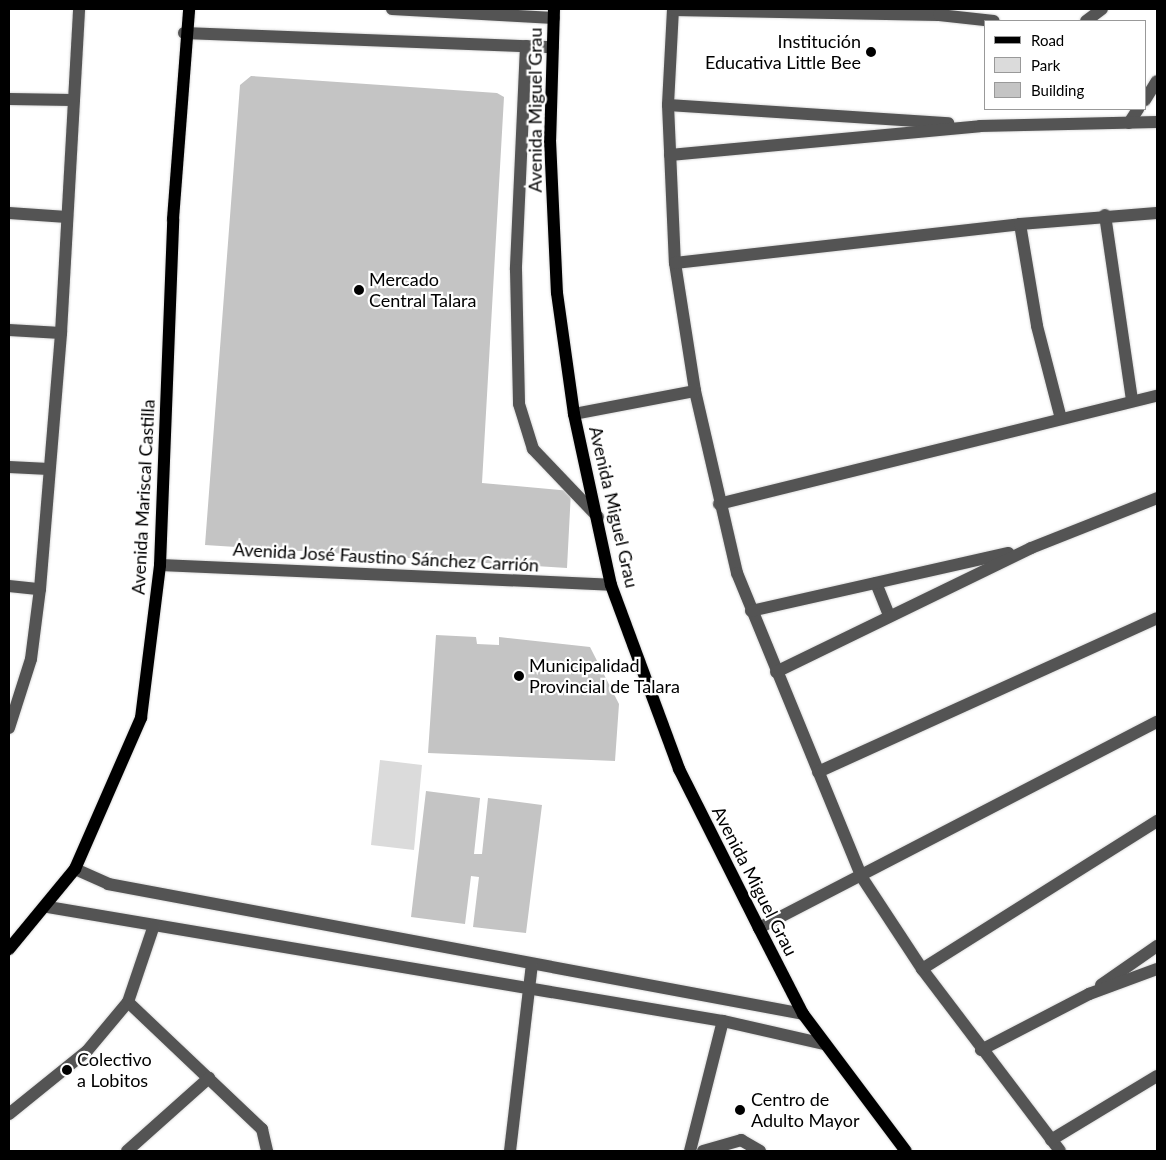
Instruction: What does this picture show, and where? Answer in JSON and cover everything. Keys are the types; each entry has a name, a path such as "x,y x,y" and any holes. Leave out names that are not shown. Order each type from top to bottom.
{"main road":[{"name":"Avenida Mariscal Castilla","path":"9,949 48,907 75,869 141,718 160,565 184,33 188,9"},
{"name":"Avenida Miguel Grau","path":"554,13 550,140 554,239 564,356 574,414 599,517 612,584 679,769 803,1014 906,1151"}],"street":[{"path":"9,728 32,659 40,589 61,333 72,100 79,9"},
{"path":"392,9 554,13"},
{"path":"988,20 944,12 673,9 668,105 675,263 695,391 719,504 751,611 861,876 922,969 981,1050 1060,1151"},
{"path":"1087,20 1102,9"},
{"path":"184,33 553,47"},
{"path":"526,46 516,270 519,404 533,449 599,517"},
{"path":"1146,98 1157,81"},
{"path":"9,98 72,100"},
{"path":"668,105 980,126"},
{"path":"1129,123 1137,110"},
{"path":"670,156 980,126 1157,122"},
{"path":"9,213 67,217"},
{"path":"675,263 1105,215 1157,213"},
{"path":"1105,215 1132,401"},
{"path":"1020,224 1037,326 1061,418"},
{"path":"9,330 61,333"},
{"path":"574,414 695,391"},
{"path":"719,504 1061,418 1157,396"},
{"path":"9,467 49,469"},
{"path":"776,672 1031,548 1157,498"},
{"path":"751,611 1031,548"},
{"name":"Avenida José Faustino Sánchez Carrión","path":"160,565 612,584"},
{"path":"876,583 890,616"},
{"path":"9,586 40,589"},
{"path":"818,772 1157,618"},
{"path":"759,928 1157,722"},
{"path":"922,969 1157,821"},
{"path":"75,869 108,884 532,965 803,1014"},
{"path":"48,907 531,991 723,1021 824,1044"},
{"path":"9,1114 87,1051 128,1002 154,925"},
{"path":"1089,994 1157,946"},
{"path":"510,1151 531,991 532,965"},
{"path":"981,1050 1089,994 1157,969"},
{"path":"128,1002 262,1129 267,1151"},
{"path":"690,1151 723,1021"},
{"path":"1051,1140 1157,1076"},
{"path":"127,1151 209,1078"},
{"path":"703,1151 741,1140 760,1151"}],"green space":[{"path":"380,760 422,765 414,850 371,845"}],"building":[{"name":"Mercado Central Talara","path":"251,76 497,93 504,97 482,483 571,491 567,568 205,545 240,85"},
{"name":"Municipalidad Provincial de Talara","path":"436,635 476,637 477,644 499,645 499,637 590,647 619,704 615,761 428,753"},
{"path":"426,791 480,798 474,854 482,854 488,798 542,805 526,933 473,927 479,877 471,876 465,924 411,917"}],"place":[{"name":"Institución Educativa Little Bee","path":"871,52"},
{"name":"Mercado Central Talara","path":"359,290"},
{"name":"Municipalidad Provincial de Talara","path":"519,676"},
{"name":"Colectivo a Lobitos","path":"67,1070"},
{"name":"Centro de Adulto Mayor","path":"740,1110"}]}
